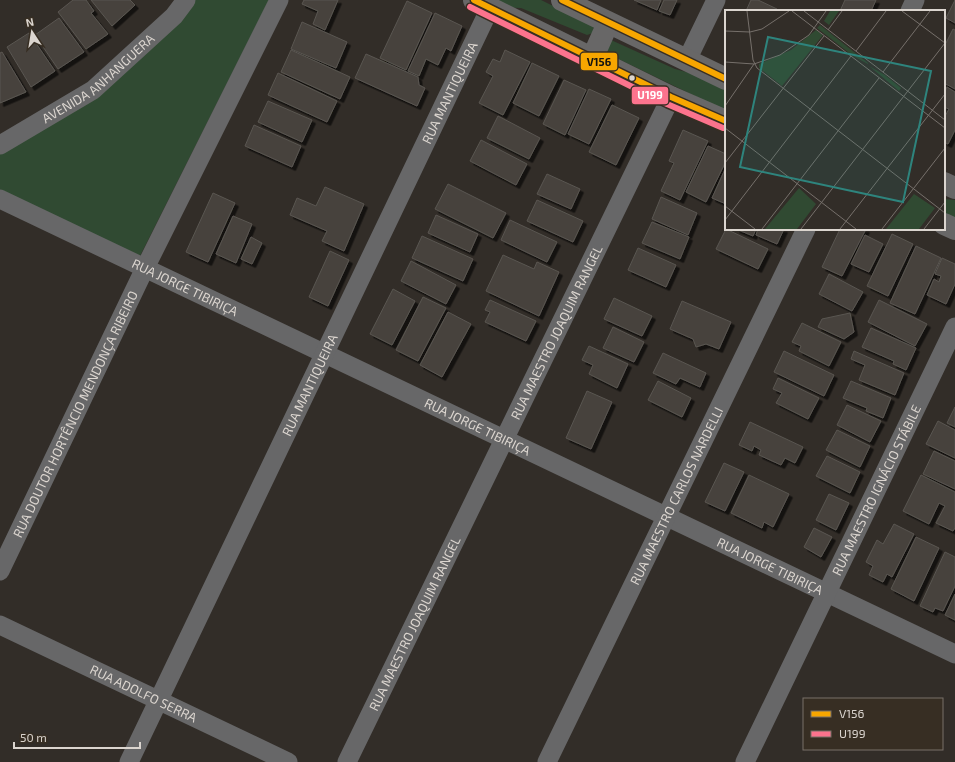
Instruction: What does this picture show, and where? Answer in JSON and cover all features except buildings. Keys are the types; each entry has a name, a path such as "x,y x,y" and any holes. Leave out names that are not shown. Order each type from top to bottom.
{"main road":[{"path":"562,0 725,79"},
{"path":"482,4 592,59 632,76 671,97 725,121"},
{"path":"592,59 608,23"},
{"path":"945,183 955,188"},
{"path":"945,224 955,229"}],"street":[{"name":"AVENIDA ANHANGUERA","path":"0,145 93,90 174,16 186,0"},
{"name":"RUA DOUTOR HORTÊNCIO MENDONÇA RIBEIRO","path":"0,571 144,268 279,0"},
{"path":"687,60 716,0"},
{"path":"910,10 915,0"},
{"name":"RUA MANTIQUEIRA","path":"129,762 325,354 482,4"},
{"name":"RUA MAESTRO JOAQUIM RANGEL","path":"348,762 671,97"},
{"name":"RUA JORGE TIBIRIÇA","path":"0,199 505,441 955,654"},
{"name":"RUA MAESTRO CARLOS NARDELLI","path":"547,762 806,230"},
{"name":"RUA MAESTRO IGNÁCIO STÁBILE","path":"746,762 955,327"},
{"name":"RUA ADOLFO SERRA","path":"0,625 288,762"}],"green space":[{"path":"193,0 269,0 140,256 0,190 0,153"},
{"path":"486,0 541,0 594,26 593,33 587,35 521,8 499,7"},
{"path":"611,40 675,69 701,76 725,88 725,111 604,52"},
{"path":"945,199 955,200 955,223 945,218"}],"transit line":[{"name":"V156","path":"474,0 671,97 725,121"},
{"name":"V156","path":"562,0 725,79"},
{"name":"U199","path":"470,7 667,104 723,128"}]}
